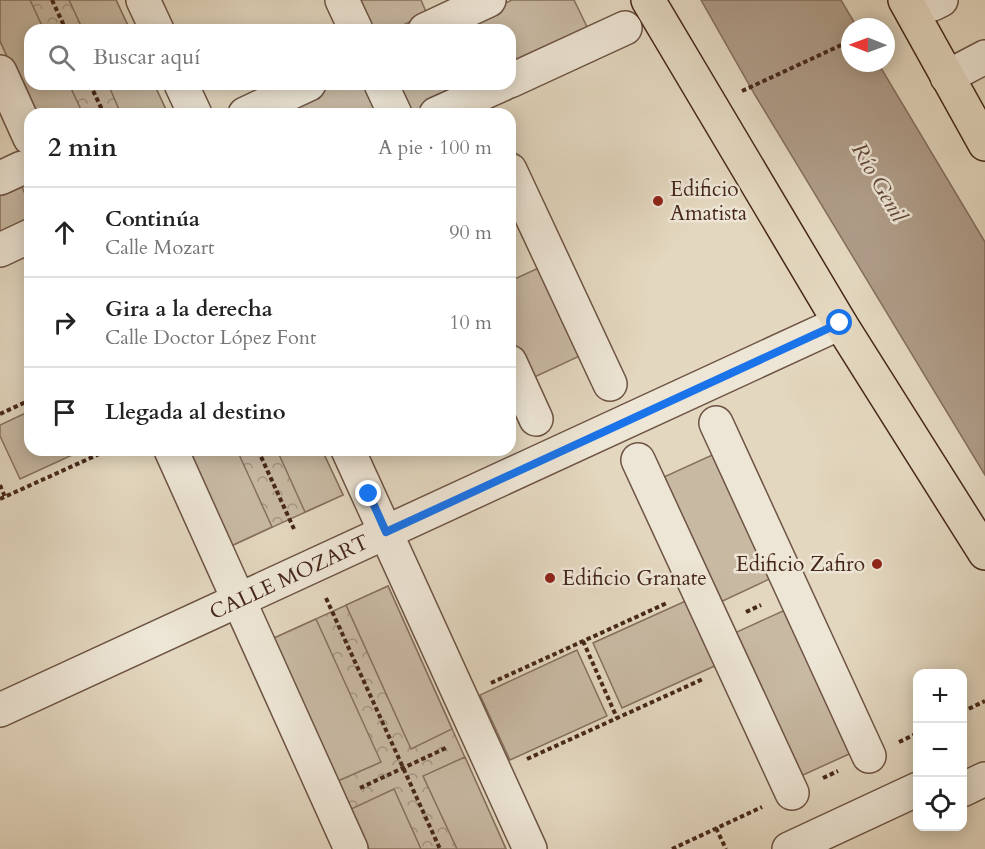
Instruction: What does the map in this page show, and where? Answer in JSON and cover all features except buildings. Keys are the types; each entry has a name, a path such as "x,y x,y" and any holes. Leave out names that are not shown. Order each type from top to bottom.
{"main road":[{"path":"648,0 840,323 985,553"},
{"path":"926,1 947,77 985,144"}],"street":[{"path":"143,0 154,24"},
{"path":"342,0 353,24"},
{"path":"435,21 489,0"},
{"path":"516,78 625,28"},
{"path":"947,77 985,57"},
{"path":"0,72 17,161"},
{"path":"184,90 192,108"},
{"path":"258,108 296,90"},
{"path":"384,90 392,108"},
{"path":"451,108 483,95"},
{"path":"516,183 610,384"},
{"path":"0,250 24,239"},
{"name":"CALLE MOZART","path":"0,710 840,323"},
{"path":"516,375 536,418"},
{"path":"716,423 870,756"},
{"path":"174,456 351,849"},
{"path":"638,460 792,793"},
{"path":"354,464 530,849"},
{"path":"967,766 985,758"},
{"path":"967,787 985,779"},
{"path":"789,849 913,791"},
{"path":"836,849 913,813"}],"path":[{"path":"52,0 63,24"},
{"path":"747,90 841,45"},
{"path":"93,90 101,108"},
{"path":"0,414 24,403"},
{"path":"0,499 95,456"},
{"path":"261,456 294,529"},
{"path":"0,485 5,497"},
{"path":"482,687 698,589"},
{"path":"716,627 793,590"},
{"path":"326,597 440,849"},
{"path":"583,641 617,718"},
{"path":"519,763 734,665"},
{"path":"967,710 985,701"},
{"path":"351,792 453,745"},
{"path":"716,828 726,849"}],"green space":[{"path":"0,0 116,0 127,24 24,24 24,90 157,90 165,108 30,108 0,41"},
{"path":"0,0 30,0 41,24 24,24 24,90 72,90 80,108 30,108 0,41"},
{"path":"69,0 116,0 127,24 80,24"},
{"path":"351,0 421,0 427,14 405,24 361,24"},
{"path":"512,0 574,0 589,31 516,65 516,24 461,24"},
{"path":"111,90 157,90 165,108 118,108"},
{"path":"320,90 366,90 374,108 281,108"},
{"path":"392,90 462,90 424,108 400,108"},
{"path":"17,176 24,192 24,227 0,238 0,184"},
{"path":"543,266 584,354 526,381 516,359 516,278"},
{"path":"24,414 24,456 70,456 20,479 0,436 0,425"},
{"path":"721,451 778,575 712,606 655,481"},
{"path":"190,456 325,456 343,495 231,546"},
{"path":"190,456 240,456 272,527 231,546"},
{"path":"280,456 325,456 343,495 305,512"},
{"path":"388,586 506,849 369,849 274,638"},
{"path":"388,586 452,729 411,749 346,605"},
{"path":"690,599 719,664 622,708 593,643"},
{"path":"794,606 858,750 792,780 728,636"},
{"path":"316,619 381,762 338,781 274,638"},
{"path":"577,650 607,716 510,760 480,695"},
{"path":"465,757 506,849 457,849 423,776"},
{"path":"394,789 421,849 369,849 351,809"}],"water":[{"name":"Río Genil","path":"701,0 841,0 852,18 841,18 841,72 883,72 985,242 985,475 755,95"}],"place":[{"name":"Edificio Amatista","path":"658,201"},
{"name":"Edificio Zafiro","path":"877,564"},
{"name":"Edificio Granate","path":"550,578"}],"route":[{"path":"369,494 386,532 840,323"}]}
